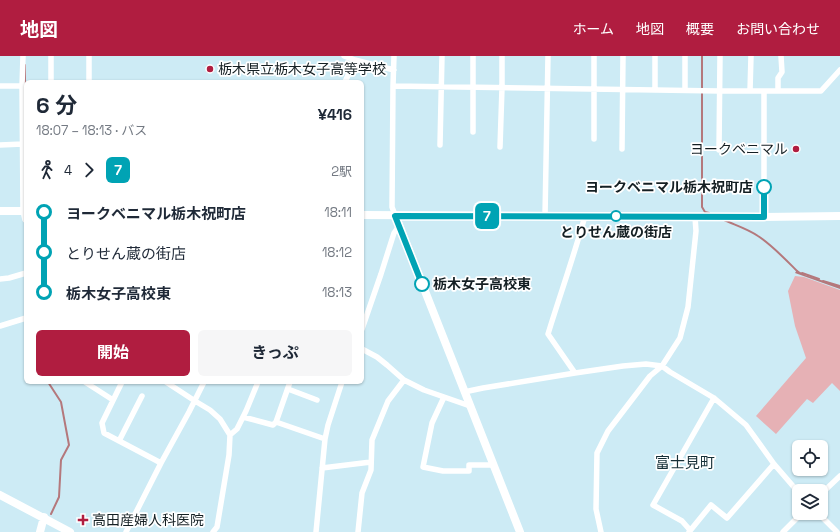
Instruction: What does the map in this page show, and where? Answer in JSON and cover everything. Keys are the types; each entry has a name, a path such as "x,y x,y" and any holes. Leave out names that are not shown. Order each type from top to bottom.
{"main road":[{"path":"0,211 24,211"},
{"path":"364,215 695,217 840,216"},
{"path":"395,216 520,532"},
{"path":"0,494 70,532"},
{"path":"40,532 44,517"}],"street":[{"path":"23,56 24,178"},
{"path":"51,56 51,80"},
{"path":"89,56 89,80"},
{"path":"344,56 394,70"},
{"path":"394,56 392,207 395,216"},
{"path":"440,145 442,56"},
{"path":"473,56 473,132"},
{"path":"500,147 502,56"},
{"path":"545,216 548,56"},
{"path":"594,56 594,139"},
{"path":"622,149 623,56"},
{"path":"655,56 655,90"},
{"path":"685,56 685,90"},
{"path":"719,150 720,56"},
{"path":"750,91 751,56"},
{"path":"778,91 778,78 782,72 781,56"},
{"path":"346,80 355,60"},
{"path":"393,86 622,90 821,91 840,70"},
{"path":"0,86 24,86"},
{"path":"764,91 764,217"},
{"path":"0,145 23,144"},
{"path":"575,373 548,334 576,249 585,216"},
{"path":"601,532 596,509 597,453 608,431 650,376 662,366 680,338 688,307 696,231 695,217"},
{"path":"364,323 394,233 399,226"},
{"path":"0,279 24,274"},
{"path":"0,326 24,319"},
{"path":"364,350 387,365 404,380 424,390 470,406"},
{"path":"464,392 623,366 646,364 662,366 714,398 746,425 774,464 792,485"},
{"path":"358,532 362,493 371,470 372,440 376,427 388,401 404,380"},
{"path":"88,384 114,400"},
{"path":"121,384 102,423 104,433 161,463"},
{"path":"169,384 210,410 220,419 230,435 229,455 217,527 213,532"},
{"path":"126,532 203,384"},
{"path":"230,435 237,429 257,384"},
{"path":"243,417 273,425 276,422 289,384"},
{"path":"316,532 325,439 341,384"},
{"path":"288,389 316,400"},
{"path":"119,441 142,396"},
{"path":"444,397 432,423 422,467 443,471 468,471 469,465 493,465"},
{"path":"714,398 653,505 682,521 689,531 711,505 727,518 774,464"},
{"path":"276,422 325,439"},
{"path":"322,468 371,462"},
{"path":"828,487 840,476"},
{"path":"783,532 795,520"},
{"path":"825,520 837,532"}],"shaded area":[{"path":"797,270 805,275 840,286 840,289 795,273"},
{"path":"795,276 804,277 840,290 840,391 832,383 813,403 807,399 776,434 756,416 806,358 795,326 788,291"}],"waterway":[{"path":"702,56 702,207 705,212 709,213"},
{"path":"25,65 25,80"},
{"path":"724,220 746,229 758,236 774,248 798,272"},
{"path":"802,273 819,279"},
{"path":"823,281 840,286"},
{"path":"49,384 61,402 69,445 61,460 59,497 51,514"}],"bus line":[{"name":"7","path":"422,284 395,216 764,217 764,187"}],"place":[{"name":"栃木県立栃木女子高等学校","path":"210,69"},
{"name":"ヨークベニマル","path":"796,149"},
{"name":"ヨークベニマル栃木祝町店","path":"764,187"},
{"name":"とりせん蔵の街店","path":"616,216"},
{"name":"栃木女子高校東","path":"422,284"},
{"name":"高田産婦人科医院","path":"83,520"}],"district":[{"name":"富士見町","path":"685,463"}]}
